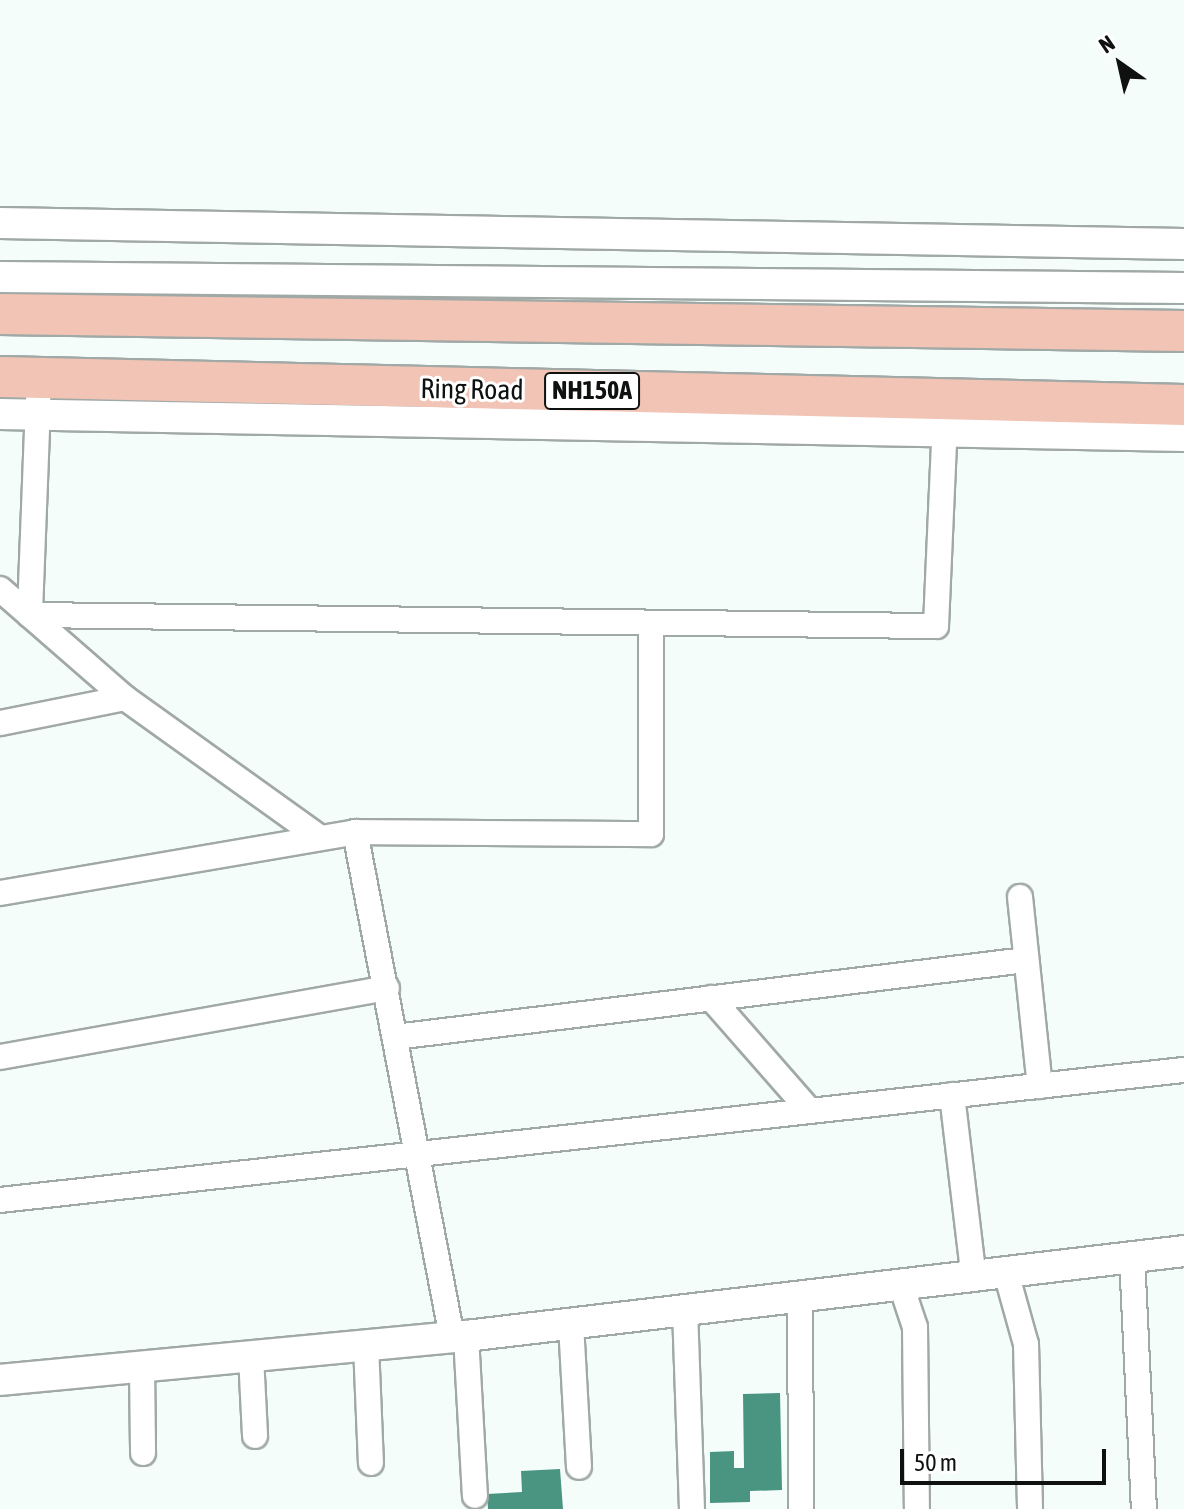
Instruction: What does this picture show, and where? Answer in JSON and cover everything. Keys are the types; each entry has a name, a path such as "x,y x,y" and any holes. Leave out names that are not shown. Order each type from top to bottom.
{"highway":[{"path":"0,314 1184,331"},
{"name":"Ring Road","path":"0,377 38,396 946,417 1184,405"}],"street":[{"path":"0,223 1184,244"},
{"path":"0,277 1184,288"},
{"path":"0,414 38,396 30,615"},
{"path":"30,615 936,626 946,417 1184,436"},
{"path":"0,589 125,698 318,836"},
{"path":"0,893 355,832 651,834 651,623"},
{"path":"0,723 125,698"},
{"path":"355,832 387,988 413,1152 459,1336 475,1496"},
{"path":"1020,897 1040,1086"},
{"path":"395,1037 1026,960"},
{"path":"0,1057 387,988"},
{"path":"711,998 809,1110"},
{"path":"0,1200 413,1152 1184,1070"},
{"path":"952,1095 973,1272"},
{"path":"0,1380 571,1324 973,1272 1184,1251"},
{"path":"1132,1256 1144,1509"},
{"path":"1005,1269 1026,1344 1030,1509"},
{"path":"900,1282 915,1327 917,1509"},
{"path":"800,1294 801,1509"},
{"path":"685,1309 692,1509"},
{"path":"571,1324 579,1467"},
{"path":"366,1345 371,1463"},
{"path":"251,1356 255,1436"},
{"path":"142,1367 143,1453"}],"building":[{"path":"780,1393 782,1490 750,1491 750,1502 710,1503 710,1452 734,1451 734,1468 744,1468 743,1394"},
{"path":"560,1469 563,1509 488,1509 487,1494 522,1492 521,1471"}]}
